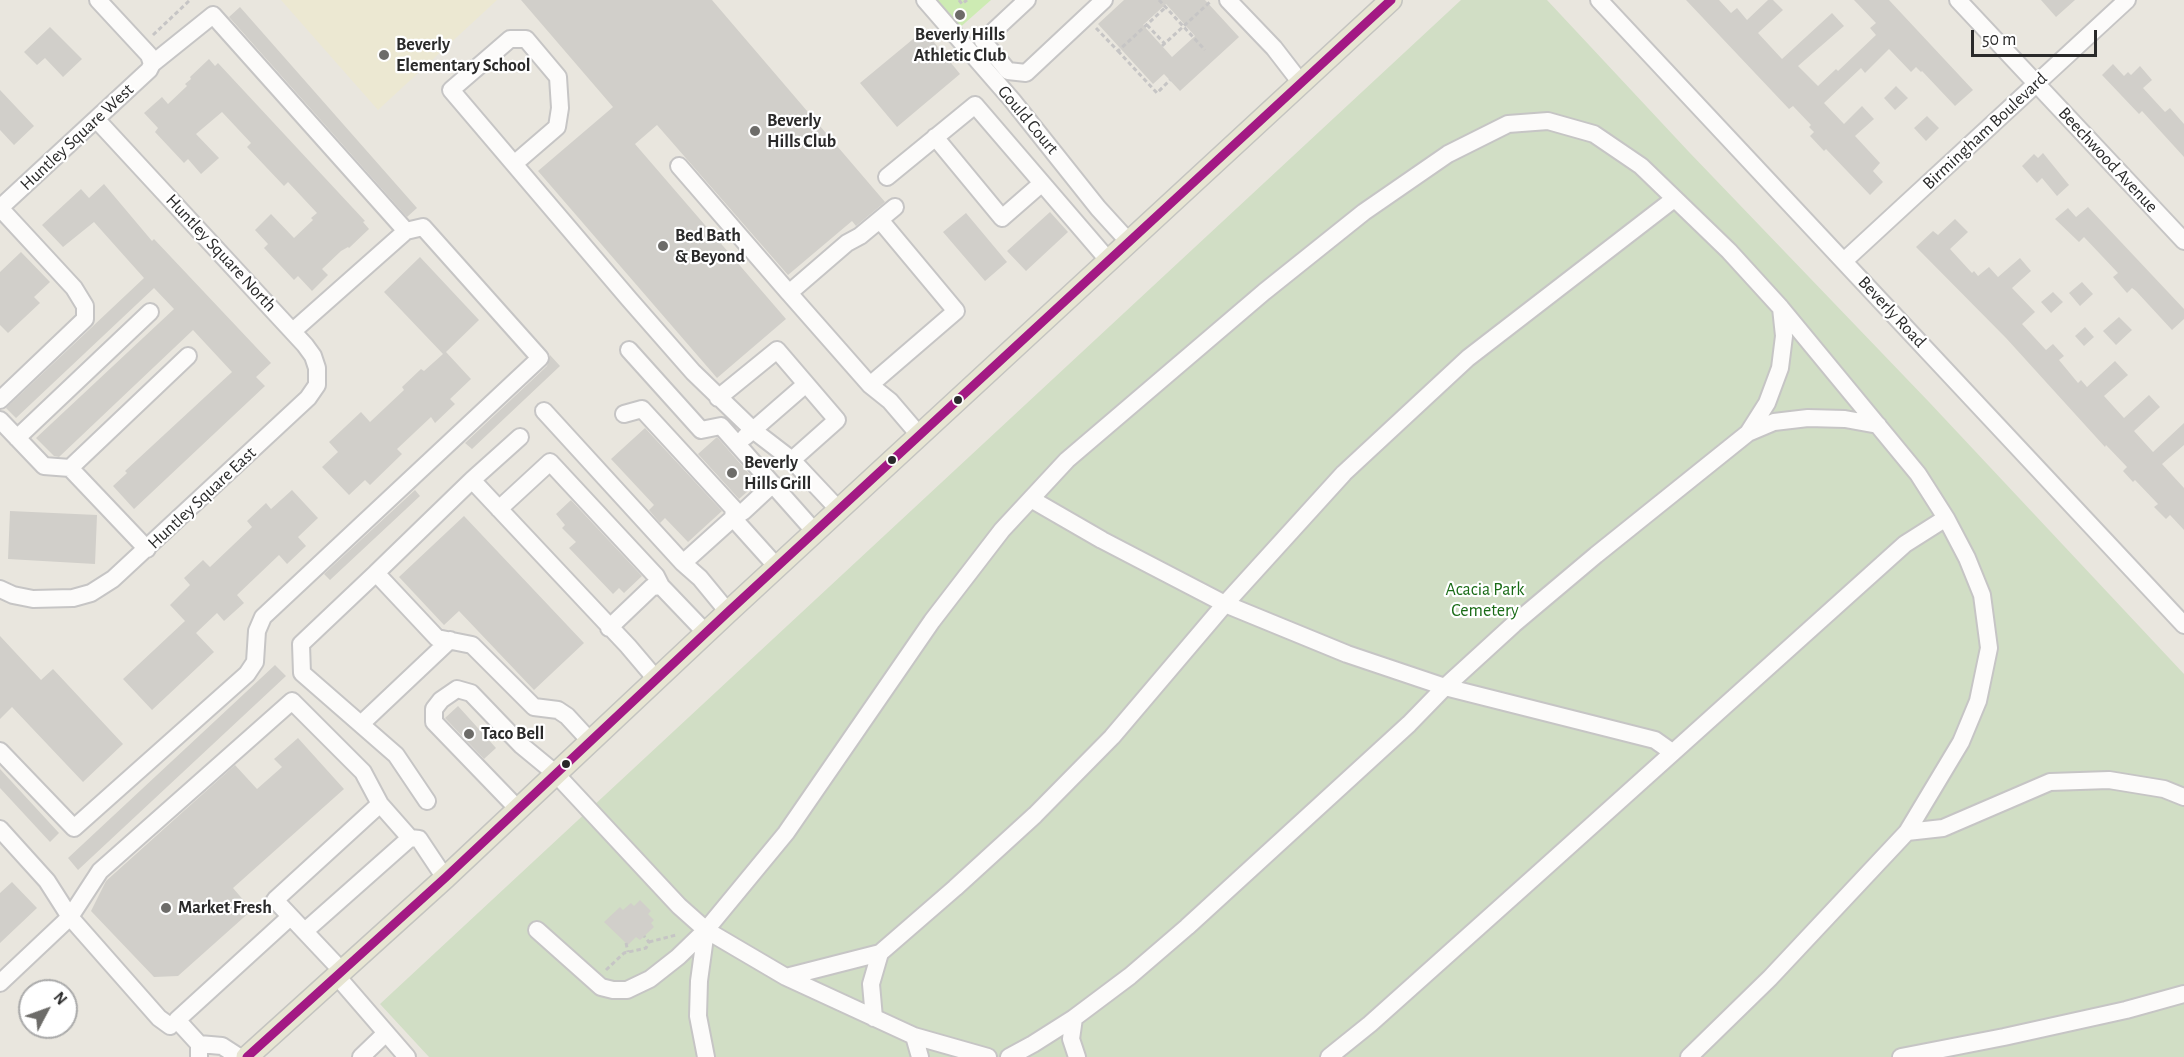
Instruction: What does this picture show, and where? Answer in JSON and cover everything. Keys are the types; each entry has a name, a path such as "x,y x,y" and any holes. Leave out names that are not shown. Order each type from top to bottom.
{"main road":[{"path":"247,1057 445,878 728,612 1391,0"}],"street":[{"path":"98,0 149,55 152,64"},
{"name":"Gould Court","path":"925,0 1012,100 1098,208 1129,242"},
{"path":"1027,0 983,41 1008,71 1026,73 1104,0"},
{"path":"1228,0 1274,48 1301,83"},
{"name":"Beverly Road","path":"1599,0 2184,626"},
{"name":"Beechwood Avenue","path":"1958,0 2184,241"},
{"name":"Birmingham Boulevard","path":"1844,261 2127,0"},
{"name":"Huntley Square West","path":"0,208 149,70 152,64 213,15 406,231"},
{"path":"514,164 557,127 560,108 558,77 526,39 510,39 451,90 514,164 693,372 753,430 792,460 839,510"},
{"path":"887,177 975,105 1109,261"},
{"name":"Huntley Square North","path":"96,119 309,350 317,368 317,385 308,398"},
{"path":"537,930 600,987 613,990 627,990 638,986 678,957 706,930 786,833 932,621 1002,530 1067,460 1126,407 1364,212 1448,154 1508,124 1548,121 1594,134 1641,166 1729,252 1781,308 1918,474 1946,518 1967,558 1982,595 1989,648 1978,701 1961,742 1907,832 1770,978 1689,1057"},
{"path":"935,137 1002,218 1041,184"},
{"path":"679,166 870,386 890,401 920,436"},
{"path":"786,977 880,953 1035,814 1104,745 1170,671 1225,604 1344,473 1468,358 1674,199"},
{"path":"789,293 846,243 860,236 895,207"},
{"path":"0,208 74,288 85,306 85,319 0,400"},
{"path":"870,386 956,311 880,220"},
{"path":"0,751 74,828 247,674 255,662 257,631 263,617 540,357 423,227 406,231 293,331"},
{"path":"1748,433 1767,403 1780,368 1784,336 1781,308"},
{"path":"16,438 150,312"},
{"path":"628,350 701,430 721,426 816,532"},
{"path":"718,398 777,350 837,420 792,460"},
{"path":"70,468 188,356"},
{"path":"738,444 806,384"},
{"name":"Huntley Square East","path":"0,589 13,595 33,599 73,598 91,592 113,579 308,398"},
{"path":"624,414 642,409 734,509 733,518 777,567"},
{"path":"544,411 683,563 700,578 728,612"},
{"path":"1009,1057 1074,1018 1130,976 1187,927 1409,724 1445,687 1555,589 1748,433 1774,422 1808,418 1845,419 1878,425"},
{"path":"0,420 45,466 70,468 147,549"},
{"path":"428,801 396,755 302,673 301,644 520,437"},
{"path":"499,509 550,462 706,633"},
{"path":"472,480 628,646 656,680"},
{"path":"683,563 773,484"},
{"path":"1031,499 1102,540 1225,604 1347,654 1445,687 1655,740 1672,752"},
{"path":"1329,1057 1370,1024 1905,544 1946,518"},
{"path":"375,573 437,638 472,645 534,707 558,710 567,716 591,742"},
{"path":"609,628 652,587 661,585"},
{"path":"361,724 450,640"},
{"path":"518,809 434,722 434,709 441,700 457,689 471,693 521,745 555,773 679,906 706,930 786,977 914,1036 988,1057"},
{"path":"0,983 70,917 100,871 292,700 363,772 380,804 410,838 419,839 445,878"},
{"path":"1907,832 1942,828 2050,782 2109,780 2164,789 2184,797"},
{"path":"380,804 275,900 305,931 407,1057"},
{"path":"0,829 47,881 70,917 159,1018 170,1026"},
{"path":"305,931 410,838"},
{"path":"239,1057 222,1046 199,1050 177,1020 290,917"},
{"path":"706,930 699,981 698,1016 706,1057"},
{"path":"874,1017 871,984 880,953"},
{"path":"1900,1057 1947,1052 2184,994"},
{"path":"1074,1018 1071,1039 1077,1057"},
{"path":"361,1057 386,1033"},
{"path":"914,1036 920,1057"}],"path":[{"path":"147,41 190,0"},
{"path":"959,0 962,4 967,0"},
{"path":"1159,0 1205,50"},
{"path":"1147,25 1163,45 1212,0"},
{"path":"1118,51 1166,7"},
{"path":"1086,17 1157,93 1170,80"},
{"path":"595,981 624,953 646,948 648,942 644,936"},
{"path":"626,943 628,952"}],"shaded area":[{"name":"Beverly Elementary School","path":"281,0 497,0 378,110"}],"green space":[{"name":"Beverly Hills Athletic Club","path":"933,0 991,0 957,30"},
{"name":"Acacia Park Cemetery","path":"1461,0 1547,0 2184,674 2184,1057 429,1057 380,1004"}],"building":[{"name":"Beverly Hills Club","path":"521,0 712,0 885,202 856,226 852,221 788,275 657,125 635,144 786,319 717,378 538,171 613,107"},
{"path":"1124,0 1205,0 1239,37 1180,91 1164,74 1153,84 1098,24","holes":["1166,4 1195,36 1172,57 1143,25"]},
{"path":"1686,0 1719,0 1731,13 1737,8 1747,20 1768,0 1773,0 1783,10 1758,33 1782,59 1832,13 1844,26 1798,66 1818,86 1836,69 1838,71 1876,35 1870,28 1876,23 1854,0 1889,0 1973,90 1955,106 1922,71 1916,67 1911,72 1889,49 1865,73 1861,68 1824,103 1844,124 1862,106 1874,119 1855,136 1880,163 1873,171 1883,182 1870,195 1826,149 1824,151 1810,136 1814,132 1809,127 1811,125 1793,106 1789,109"},
{"path":"2041,0 2075,0 2056,17"},
{"path":"240,7 417,208 407,217 229,17"},
{"path":"50,27 82,59 63,77 45,58 37,65 24,52"},
{"path":"924,30 960,74 897,127 860,83"},
{"path":"209,59 215,66 218,63 365,221 363,222 369,229 322,269 328,275 312,291 298,276 294,280 264,248 268,244 255,230 271,214 294,238 317,213 288,182 284,186 247,147 251,143 222,112 196,134 219,158 201,174 188,159 184,163 155,132 158,128 144,113 162,97 168,104 187,86 185,84 191,79 190,77"},
{"path":"2113,64 2124,76 2128,72 2131,75 2140,66 2152,80 2143,88 2165,112 2170,108 2184,124 2184,157 2142,111 2139,114 2102,75"},
{"path":"1896,86 1908,98 1895,110 1884,98"},
{"path":"0,90 34,126 14,145 0,130"},
{"path":"1927,116 1939,128 1926,141 1914,128"},
{"path":"2043,153 2069,185 2057,196 2042,178 2037,183 2022,166 2034,154 2038,158"},
{"path":"104,184 152,241 154,239 271,363 256,377 265,386 134,509 113,486 127,473 125,471 232,372 193,330 59,457 54,456 36,438 174,309 154,288 16,418 6,408 144,278 94,222 63,247 42,225 81,189 89,198"},
{"path":"2088,207 2184,309 2184,319 2172,330 2136,291 2132,288 2127,293 2113,277 2118,273 2084,237 2079,242 2055,219 2068,208 2076,217"},
{"path":"1050,212 1068,232 1026,271 1007,251"},
{"path":"966,213 1007,262 985,281 943,232"},
{"path":"1955,219 1968,232 1950,249 1972,273 1974,271 1978,276 1989,267 1998,277 2020,258 2031,271 2012,288 2035,312 2022,324 2046,350 2053,344 2064,356 2059,360 2078,383 2081,380 2087,387 2115,361 2128,375 2104,396 2124,418 2149,395 2160,407 2134,431 2153,452 2184,423 2184,445 2162,464 2184,488 2184,530 2170,515 2166,519 2154,507 2158,504 2123,471 2127,467 2106,445 2105,447 2006,338 1916,247 1933,231 1938,235"},
{"path":"21,252 50,282 34,297 40,303 8,333 0,325 0,272"},
{"path":"420,257 479,320 446,352 471,379 450,399 455,404 435,423 431,417 397,449 402,454 370,485 365,480 349,495 322,467 338,452 329,442 361,412 370,422 404,390 402,387 421,369 424,371 443,354 384,292"},
{"path":"2082,282 2093,294 2080,306 2069,293"},
{"path":"2053,292 2063,302 2051,313 2041,302"},
{"path":"2119,317 2132,330 2116,345 2103,331"},
{"path":"2085,327 2094,337 2084,346 2075,336"},
{"path":"550,355 560,366 472,449 465,443 547,366"},
{"path":"645,428 722,511 688,542 665,518 660,523 649,510 654,505 611,459"},
{"path":"717,437 757,483 739,499 698,454"},
{"path":"292,490 318,518 298,537 306,546 287,564 279,555 237,595 244,603 224,621 217,613 196,633 214,652 152,710 123,679 185,621 170,605 190,585 184,578 203,560 210,567 252,527 247,521 266,503 271,509"},
{"path":"415,490 420,496 330,580 324,574"},
{"path":"571,500 642,576 624,593 619,588 613,594 569,548 576,542 562,528 565,525 556,514"},
{"path":"10,511 97,515 95,564 8,559"},
{"path":"464,516 584,643 534,690 459,611 444,625 399,577"},
{"path":"0,636 41,680 53,669 123,744 83,782 12,707 0,719"},
{"path":"275,665 286,676 78,870 68,858"},
{"name":"Taco Bell","path":"458,706 496,748 484,759 445,718"},
{"path":"298,738 344,789 233,888 252,910 178,976 154,977 91,911 106,881 235,765 257,789 282,767 274,759"},
{"path":"0,769 59,833 50,842 0,788"},
{"path":"12,882 37,908 0,943 0,893"},
{"path":"640,900 651,911 648,914 654,920 651,923 654,927 640,940 636,937 628,945 604,922 620,907 623,910 631,903 634,906"}],"transit line":[{"path":"247,1057 445,878 728,612 1391,0"}],"place":[{"name":"Beverly Hills Athletic Club","path":"960,15"},
{"name":"Beverly Elementary School","path":"384,55"},
{"name":"Beverly Hills Club","path":"755,131"},
{"name":"Bed Bath & Beyond","path":"663,246"},
{"name":"Beverly Hills Grill","path":"732,473"},
{"name":"Taco Bell","path":"469,734"},
{"name":"Market Fresh","path":"166,908"}]}
